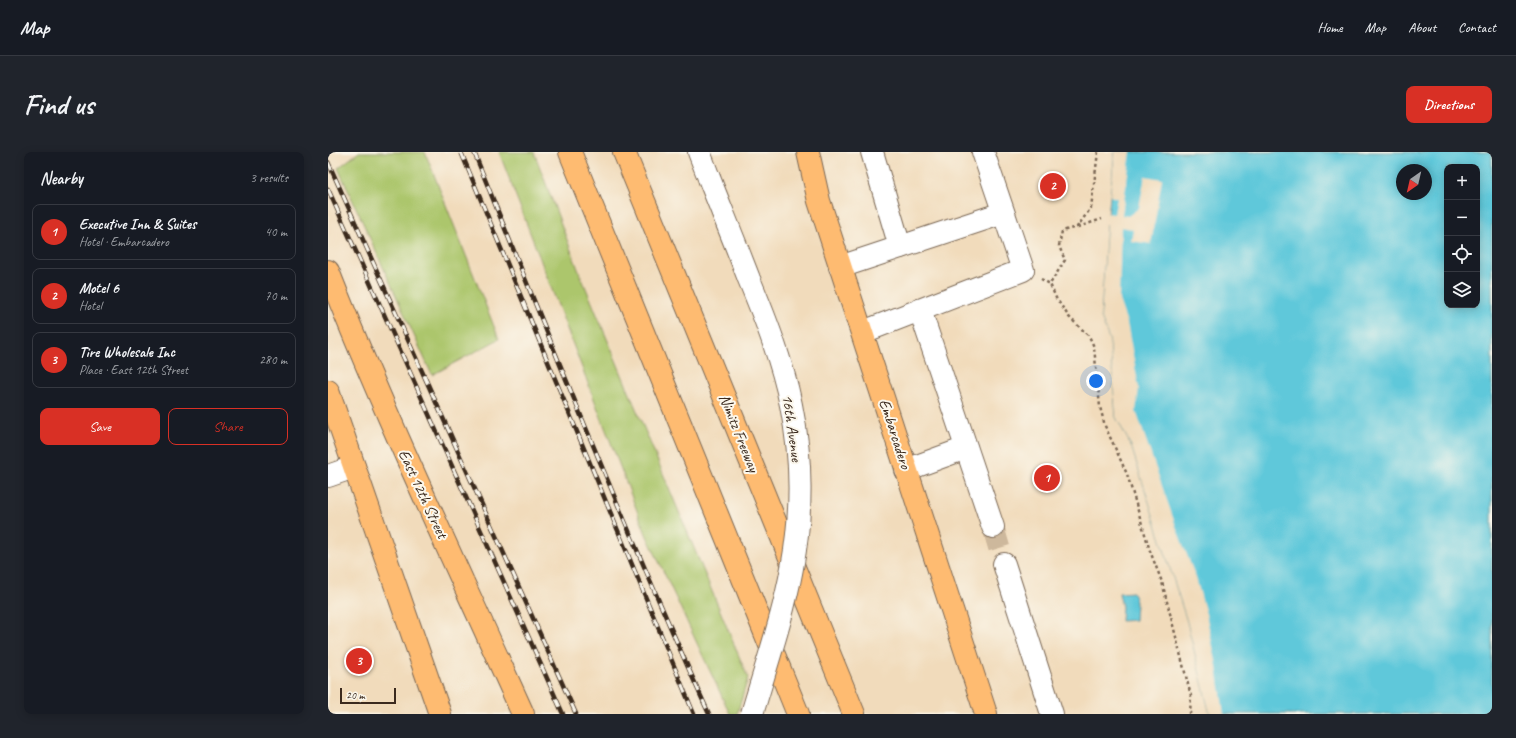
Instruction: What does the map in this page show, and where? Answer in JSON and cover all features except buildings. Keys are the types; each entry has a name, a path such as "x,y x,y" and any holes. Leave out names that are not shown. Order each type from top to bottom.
{"main road":[{"path":"570,152 798,714"},
{"name":"Nimitz Freeway","path":"624,152 854,714"},
{"name":"Embarcadero","path":"808,152 819,201 986,714"},
{"name":"East 12th Street","path":"328,271 360,354 523,714"},
{"path":"328,391 440,714"}],"street":[{"name":"16th Avenue","path":"699,152 777,353 791,406 798,455 799,480 797,534 792,568 785,599 752,714"},
{"path":"872,152 900,247"},
{"path":"862,332 1023,270 983,152"},
{"path":"840,266 1003,213"},
{"path":"920,310 993,527"},
{"path":"906,470 966,448"},
{"path":"328,476 354,467"},
{"path":"1004,564 1052,714"}],"path":[{"path":"1077,227 1091,208 1098,152"},
{"path":"1102,219 1062,231 1060,246 1065,260 1050,284 1056,298 1069,317 1089,336 1094,347 1100,407 1106,426 1127,474 1150,551 1162,582 1191,696 1190,714"}],"green space":[{"path":"359,152 425,152 499,339 432,375 338,168"},
{"path":"499,152 534,152 578,269 748,678 737,714 730,714 646,534"}],"water":[{"path":"1115,152 1492,152 1492,714 1210,714 1187,621 1131,445 1116,417 1110,341 1101,317 1107,224"},
{"path":"1133,592 1136,602 1135,620 1121,621 1122,607 1119,593"}],"pier":[{"path":"1115,152 1131,152 1122,215 1128,216 1139,208 1145,176 1162,179 1151,244 1131,241 1133,229 1121,227 1119,300 1127,323 1139,388 1136,411 1178,532 1196,578 1206,614 1216,661 1224,714 1210,714 1187,621 1131,445 1116,417 1110,341 1101,317 1107,224 1105,224 1106,213 1114,214 1117,198 1110,196"}],"tunnel":[{"path":"993,527 1004,564"}],"railway":[{"path":"461,152 694,714"},
{"path":"474,152 618,504 709,714"},
{"path":"328,162 576,714"},
{"path":"328,189 563,714"}],"place":[{"name":"Motel 6","path":"1053,186"},
{"name":"Executive Inn & Suites","path":"1047,478"},
{"name":"Tire Wholesale Inc","path":"359,661"}]}
